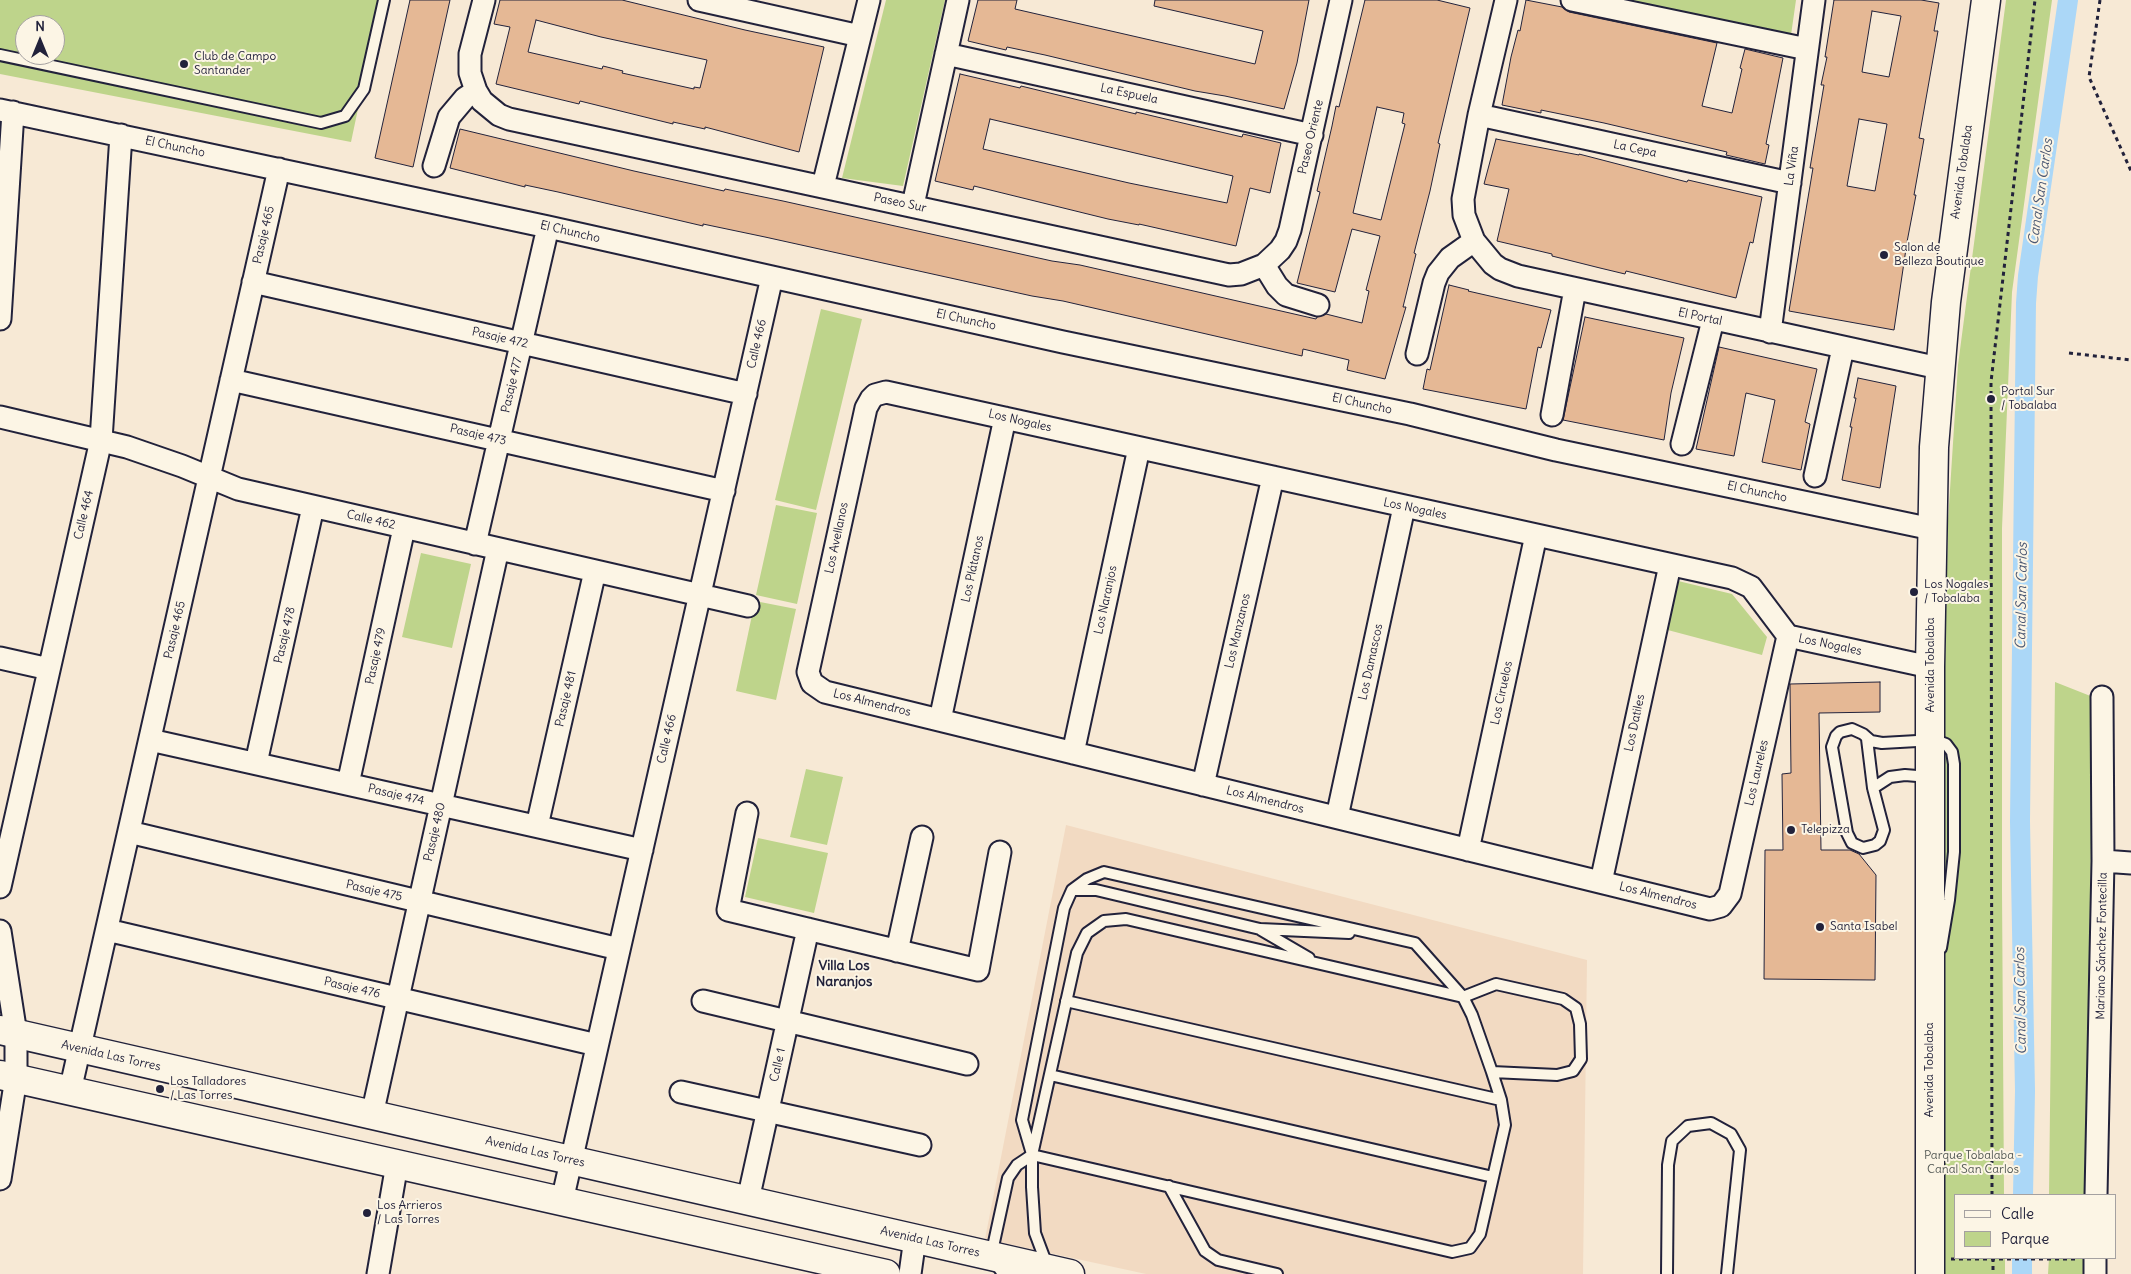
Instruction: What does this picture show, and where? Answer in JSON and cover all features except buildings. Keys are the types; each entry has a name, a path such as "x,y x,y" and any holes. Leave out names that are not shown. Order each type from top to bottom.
{"main road":[{"name":"Avenida Tobalaba","path":"1930,1274 1930,667 1934,447 1940,368 1954,238 1986,0"},
{"name":"Avenida Las Torres","path":"8,1032 915,1238 997,1265 1059,1271"},
{"path":"8,1077 886,1274"}],"street":[{"path":"434,166 444,128 449,117 465,98 476,91 472,82 469,64 484,0"},
{"path":"700,0 860,36"},
{"path":"823,186 869,0"},
{"path":"913,205 958,0"},
{"name":"Paseo Oriente","path":"1264,265 1280,250 1290,230 1341,0"},
{"name":"El Portal","path":"1506,0 1479,115 1463,199 1464,215 1474,242 1486,257 1500,269 1518,276 1712,320 1940,368"},
{"path":"1572,0 1807,49"},
{"name":"La Viña","path":"1770,332 1814,0"},
{"name":"La Espuela","path":"946,54 1312,135"},
{"name":"Paseo Sur","path":"476,91 490,108 509,119 913,205 1217,274 1241,274 1264,265"},
{"path":"0,319 7,111"},
{"name":"El Chuncho","path":"7,111 548,227 1063,342 1410,414 1556,450 1932,528"},
{"name":"La Cepa","path":"1479,115 1790,183"},
{"name":"Calle 464","path":"0,887 101,440 121,135"},
{"name":"Pasaje 465","path":"70,1090 279,169"},
{"name":"Pasaje 477","path":"475,544 548,227"},
{"path":"1418,354 1438,272 1450,258 1474,242"},
{"path":"1264,265 1277,286 1286,295 1296,300 1318,305"},
{"name":"Calle 466","path":"562,1201 772,278"},
{"name":"Pasaje 472","path":"253,282 746,394"},
{"path":"1552,415 1575,289"},
{"path":"1682,444 1712,320"},
{"path":"1815,476 1842,348"},
{"name":"Pasaje 473","path":"231,380 724,491"},
{"name":"Los Nogales","path":"875,395 892,393 1732,578 1745,583 1755,592 1788,636 1930,667"},
{"name":"Los Avellanos","path":"812,683 809,678 809,666 866,408 871,398 875,395"},
{"name":"Calle 462","path":"0,417 101,440 155,455 238,489 748,606"},
{"name":"Los Plátanos","path":"940,720 1005,418"},
{"name":"Los Naranjos","path":"1073,753 1139,448"},
{"name":"Los Manzanos","path":"1203,784 1273,477"},
{"name":"Pasaje 478","path":"256,763 313,507"},
{"name":"Los Damascos","path":"1337,817 1404,507"},
{"name":"Pasaje 479","path":"348,784 404,528"},
{"name":"Los Ciruelos","path":"1468,850 1536,535"},
{"name":"Pasaje 480","path":"372,1115 498,549"},
{"name":"Los Datiles","path":"1601,882 1670,564"},
{"name":"Pasaje 481","path":"537,826 595,571"},
{"name":"Los Laureles","path":"1721,906 1730,894 1788,636"},
{"path":"0,658 49,669"},
{"name":"Los Almendros","path":"812,683 820,690 1704,908 1721,906"},
{"name":"Mariano Sánchez Fontecilla","path":"2096,1194 2103,861 2102,697"},
{"name":"Pasaje 474","path":"150,740 642,850"},
{"path":"747,813 728,910 978,970 1000,852"},
{"name":"Pasaje 475","path":"129,832 619,949"},
{"path":"897,950 922,837"},
{"path":"2103,861 2131,863"},
{"name":"Pasaje 476","path":"107,930 597,1045"},
{"name":"Calle 1","path":"748,1200 808,930"},
{"path":"0,931 8,1032 8,1077 0,1179"},
{"path":"703,1001 968,1064"},
{"path":"681,1092 920,1145"},
{"path":"378,1274 397,1164"},
{"path":"910,1274 915,1238"},
{"path":"2095,1259 2095,1274"}],"lane":[{"path":"0,55 321,123 345,116 364,89 384,0"},
{"path":"1867,739 1873,788 1884,830 1880,841 1875,845 1863,848 1852,843 1847,833 1832,747 1836,736 1846,729 1858,730 1867,739 1882,743 1930,739 1946,744 1952,752 1954,830 1949,900 1929,1004"},
{"path":"1873,788 1890,777 1905,775 1930,777"},
{"path":"997,1265 1008,1178 1017,1165 1032,1155 1452,1252 1470,1248 1480,1234 1505,1125 1501,1100 1472,1015 1463,997 1415,943 1104,872 1087,878 1072,890 1064,908 1022,1120 1032,1155"},
{"path":"1072,890 1096,890 1260,929 1374,934"},
{"path":"1059,1271 1035,1233 1032,1155 1077,953 1087,933 1104,921 1126,919 1463,997 1496,984 1563,999 1576,1008 1580,1024 1581,1059 1573,1071 1557,1075 1492,1072"},
{"path":"1260,929 1317,964"},
{"path":"1066,1001 1501,1100"},
{"path":"1050,1075 1493,1177"},
{"path":"1667,1274 1668,1165 1672,1141 1688,1126 1711,1123 1731,1134 1740,1150 1727,1274"},
{"path":"1169,1186 1204,1251 1218,1260 1277,1274"}],"path":[{"path":"1992,1194 1991,382 2035,0"},
{"path":"2100,0 2089,77 2131,171"},
{"path":"2069,353 2131,360"},
{"path":"1976,1259 2067,1259"},
{"path":"1993,1274 1994,1259"}],"shaded area":[{"path":"1066,825 1587,960 1583,1274 1146,1274 985,1239"}],"green space":[{"name":"Club de Campo Santander","path":"0,0 381,0 351,142 0,74"},
{"path":"886,0 945,0 903,186 842,178"},
{"path":"1627,0 1796,0 1791,35"},
{"name":"Parque Tobalaba - Canal San Carlos","path":"2006,0 2052,0 2012,292 2002,528 2004,1194 1954,1194 1954,1259 2005,1259 2005,1274 1941,1274 1945,667 1948,521 1958,365"},
{"path":"821,309 862,319 816,510 775,500"},
{"path":"776,505 817,513 797,604 756,595"},
{"path":"421,553 471,564 452,648 402,637"},
{"path":"1674,580 1732,594 1767,637 1762,655 1664,629"},
{"path":"755,601 796,609 776,700 736,691"},
{"path":"2055,682 2093,697 2086,1194 2049,1194"},
{"path":"806,769 843,777 827,845 790,837"},
{"path":"758,838 828,853 814,913 745,897"},
{"path":"2049,1259 2085,1259 2085,1274 2048,1274"}],"waterway":[{"name":"Canal San Carlos","path":"2023,1194 2025,1091 2020,821 2026,303 2028,276 2068,0"},
{"name":"Canal San Carlos","path":"2022,1259 2022,1274"}],"place":[{"name":"Club de Campo Santander","path":"184,64"},
{"name":"Salon de Belleza Boutique","path":"1884,255"},
{"name":"Portal Sur / Tobalaba","path":"1991,399"},
{"name":"Los Nogales / Tobalaba","path":"1914,592"},
{"name":"Telepizza","path":"1791,830"},
{"name":"Santa Isabel","path":"1820,927"},
{"name":"Los Talladores / Las Torres","path":"160,1089"},
{"name":"Los Arrieros / Las Torres","path":"367,1213"}],"district":[{"name":"Villa Los Naranjos","path":"844,974"}]}
